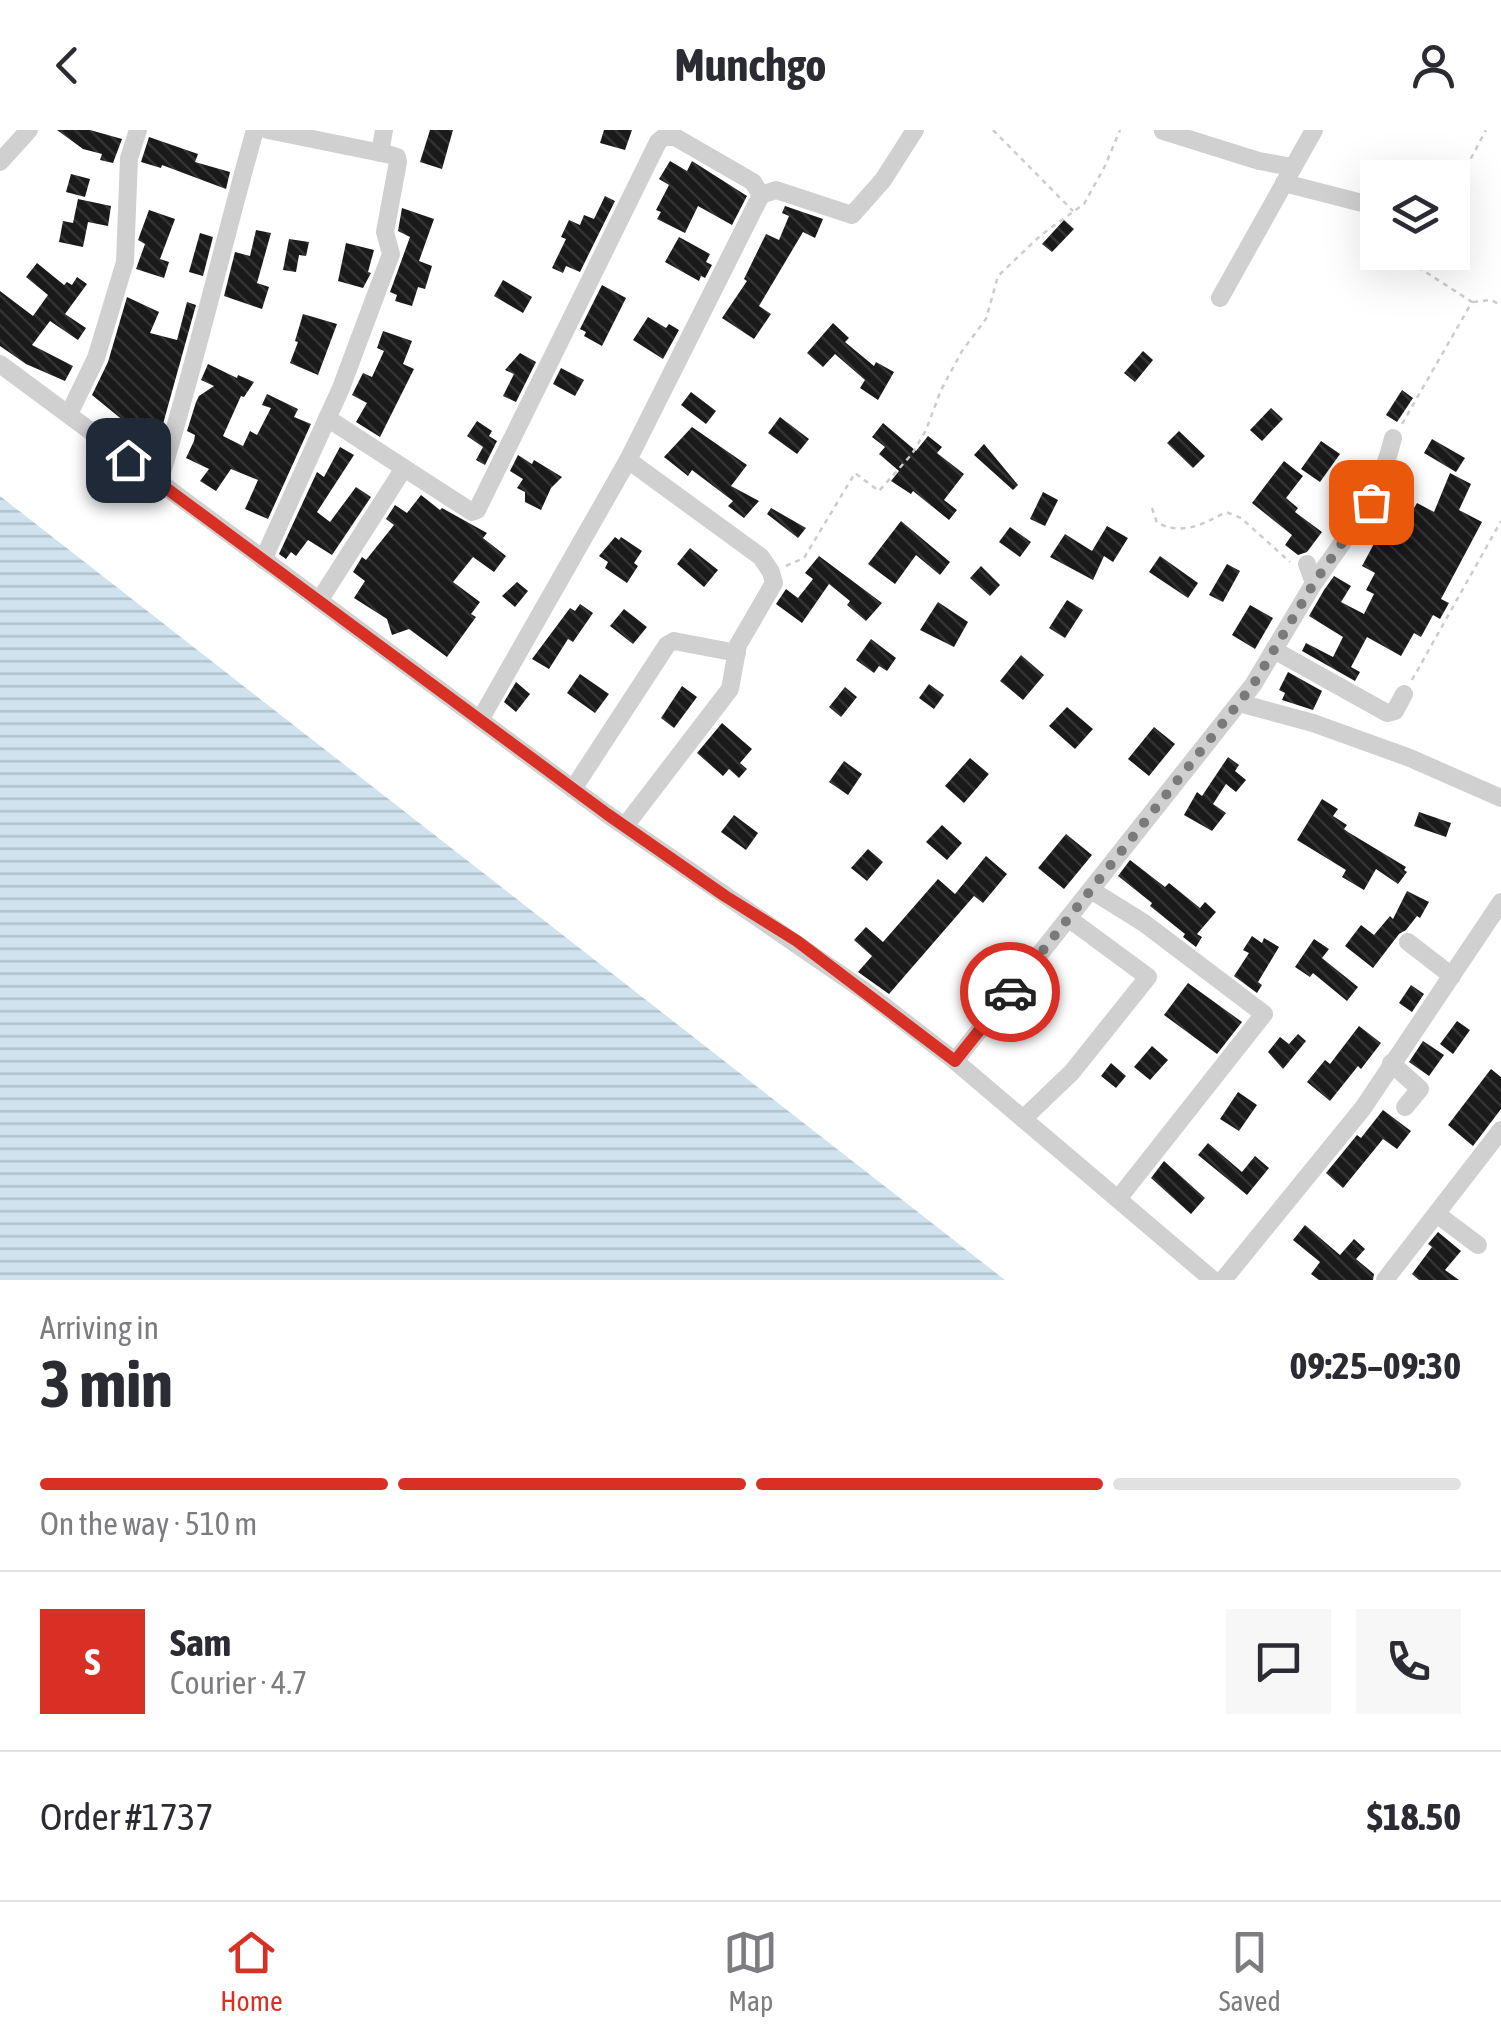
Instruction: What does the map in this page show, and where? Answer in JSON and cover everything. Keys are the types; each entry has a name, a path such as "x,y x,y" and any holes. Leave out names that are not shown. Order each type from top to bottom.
{"street":[{"path":"0,162 28,130"},
{"path":"68,414 96,358 125,262 129,158 138,130"},
{"path":"158,482 201,342 255,130"},
{"path":"264,560 328,418 391,254 385,232 397,157 268,130"},
{"path":"380,153 384,130"},
{"path":"480,720 628,460 761,196 776,190 852,215 883,180 914,130"},
{"path":"1220,298 1314,130"},
{"path":"1163,131 1259,161 1360,201"},
{"path":"328,418 472,512 477,510 659,133 674,137 753,182 761,196"},
{"path":"0,364 624,826 797,941 955,1061 1213,1280"},
{"path":"955,1061 1239,703 1314,583 1371,502 1386,472 1393,438"},
{"path":"624,826 730,689 738,644 774,584 761,557 628,460"},
{"path":"320,601 404,468"},
{"path":"1302,567 1314,583"},
{"path":"573,789 666,645 674,642 736,653"},
{"path":"1274,650 1387,713 1395,711 1404,694"},
{"path":"1239,703 1313,723 1410,758 1501,798"},
{"path":"1091,890 1144,923 1264,1014 1118,1199"},
{"path":"1223,1280 1341,1136 1501,902"},
{"path":"1024,1119 1072,1072 1148,977 1068,918"},
{"path":"1408,942 1452,976"},
{"path":"1391,1063 1420,1088 1405,1108"},
{"path":"1386,1280 1501,1130"},
{"path":"1438,1215 1478,1245"}],"path":[{"path":"994,130 1075,213"},
{"path":"771,572 804,558 855,473 879,491 912,454 962,351 986,319 998,276 1041,235 1075,213 1092,194 1120,130"},
{"path":"1470,160 1486,130"},
{"path":"1422,270 1472,302 1491,300 1501,305"},
{"path":"1393,438 1472,302"},
{"path":"1152,508 1157,523 1171,530 1191,530 1226,512 1241,518 1302,567"},
{"path":"1404,694 1501,521"}],"water":[{"path":"0,496 1005,1280 0,1280"}],"building":[{"path":"57,130 90,130 122,139 113,163 100,160 102,154 83,149"},
{"path":"430,130 453,130 442,169 420,162"},
{"path":"604,130 632,130 625,150 600,143"},
{"path":"149,137 198,154 195,162 230,172 226,189 162,165 161,168 141,162"},
{"path":"670,161 687,171 692,161 747,196 732,225 698,206 685,233 657,219 661,212 656,210 669,185 659,179"},
{"path":"71,174 90,179 85,197 66,192"},
{"path":"605,196 615,201 580,272 566,266 563,273 552,268 566,239 561,237 569,220 580,225 584,215 594,219"},
{"path":"78,199 111,206 108,226 88,222 83,247 59,242 63,221 73,223"},
{"path":"785,206 823,219 815,238 803,232 759,306 771,314 754,339 722,318 747,281 744,279 766,234 779,240 789,216 782,213"},
{"path":"402,208 434,219 419,261 432,266 425,289 418,287 412,306 395,301 397,295 390,292 410,237 398,231"},
{"path":"149,210 175,219 160,259 169,262 164,278 136,269 145,244 138,240"},
{"path":"1064,220 1074,229 1052,252 1042,244"},
{"path":"256,230 271,233 257,283 269,287 262,309 224,296 235,252 250,256"},
{"path":"200,233 213,237 203,276 189,272"},
{"path":"679,237 710,254 706,262 712,265 705,278 701,276 699,281 665,262"},
{"path":"289,239 309,242 306,256 299,255 296,272 283,270"},
{"path":"346,243 374,250 368,272 371,273 363,288 338,281"},
{"path":"37,263 64,285 72,285 77,277 87,284 65,314 86,328 78,340 50,321 32,345 73,366 65,381 26,364 0,346 0,291 33,316 48,295 26,277"},
{"path":"503,280 532,297 523,313 494,296"},
{"path":"602,285 626,298 602,346 584,336 586,332 580,329"},
{"path":"127,297 159,312 150,333 177,340 187,302 196,305 158,442 130,426 92,395 108,362"},
{"path":"303,314 337,324 318,375 290,363"},
{"path":"648,317 666,328 669,324 679,330 663,359 633,340"},
{"path":"833,323 849,338 845,342 874,366 876,362 894,372 878,400 860,388 865,380 835,354 823,367 807,353"},
{"path":"383,331 412,341 403,364 414,369 380,437 356,422 367,403 352,395 363,373 372,377 384,351 377,348"},
{"path":"1143,351 1153,360 1135,382 1124,373"},
{"path":"520,353 536,362 516,402 503,396 514,374 505,370"},
{"path":"208,364 254,382 241,396 223,436 243,446 250,431 257,435 271,408 262,405 267,394 298,409 294,417 311,424 268,519 245,509 258,480 231,469 216,491 200,481 209,469 186,458 194,441 195,435 187,431 196,402 214,386 201,380"},
{"path":"561,368 584,380 575,396 553,384"},
{"path":"1402,390 1413,398 1397,422 1386,415"},
{"path":"691,392 716,411 706,424 681,405"},
{"path":"1271,408 1283,419 1262,441 1250,430"},
{"path":"780,417 809,439 797,454 768,433"},
{"path":"477,421 492,431 489,436 497,441 485,465 476,460 483,447 467,436"},
{"path":"883,423 916,451 928,436 942,447 937,453 964,474 944,500 957,510 949,520 913,491 911,494 891,481 899,471 879,454 885,447 872,437"},
{"path":"692,427 747,465 731,486 759,501 744,518 728,506 733,501 692,470 688,476 664,457"},
{"path":"1179,431 1205,456 1193,468 1167,443"},
{"path":"1432,439 1465,458 1456,472 1424,453"},
{"path":"1321,441 1340,454 1320,482 1301,469"},
{"path":"984,444 1018,485 1013,490 974,455"},
{"path":"340,447 354,455 317,512 330,522 356,487 371,497 332,555 308,540 296,556 291,552 286,559 279,554 317,472 324,477"},
{"path":"518,455 562,477 551,488 541,510 525,502 525,492 517,488 523,479 510,471"},
{"path":"1284,461 1303,476 1286,498 1298,508 1295,512 1322,532 1307,552 1298,555 1285,545 1292,535 1252,503"},
{"path":"1450,473 1471,484 1459,510 1482,522 1441,599 1449,603 1440,619 1433,615 1421,637 1414,633 1401,656 1367,637 1351,667 1360,672 1355,681 1302,651 1306,643 1333,657 1343,637 1309,616 1324,590 1334,576 1351,586 1341,602 1364,614 1374,594 1366,590 1375,573 1362,566 1397,501 1413,510 1417,503 1434,512"},
{"path":"1043,492 1058,500 1045,526 1030,519"},
{"path":"421,495 440,510 487,533 483,538 506,556 494,572 473,557 453,582 480,602 471,614 476,617 447,657 409,629 392,635 387,619 354,598 365,581 353,572 362,557 366,560 394,525 386,519 395,505 407,513"},
{"path":"771,508 806,528 798,538 767,514"},
{"path":"901,521 950,562 940,575 916,555 895,584 868,564"},
{"path":"1107,526 1128,538 1113,562 1104,556 1093,580 1050,557 1065,534 1092,551"},
{"path":"1010,527 1031,542 1020,557 999,542"},
{"path":"615,537 642,551 627,583 605,568 608,562 599,556"},
{"path":"690,548 718,570 704,587 677,564"},
{"path":"819,556 882,603 866,621 829,584 802,623 776,604 786,589 798,598 813,579 805,573"},
{"path":"1160,556 1198,583 1188,598 1149,572"},
{"path":"1227,564 1240,571 1223,602 1209,595"},
{"path":"981,566 1000,585 990,596 970,578"},
{"path":"517,582 528,591 515,607 502,596"},
{"path":"1067,600 1083,610 1065,638 1049,628"},
{"path":"938,602 968,622 954,647 920,630"},
{"path":"580,604 593,613 573,642 568,639 549,669 532,659 570,608 575,611"},
{"path":"1250,605 1273,618 1255,649 1232,635"},
{"path":"624,609 647,627 633,644 610,626"},
{"path":"871,639 896,658 887,671 879,666 874,673 856,660"},
{"path":"1021,655 1044,675 1023,700 1000,681"},
{"path":"1288,672 1322,691 1313,710 1282,700 1285,693 1279,690"},
{"path":"580,674 609,694 595,713 567,693"},
{"path":"516,682 530,694 516,712 504,702"},
{"path":"929,684 944,695 934,709 919,698"},
{"path":"682,686 697,697 674,728 661,718"},
{"path":"845,687 857,697 841,717 829,707"},
{"path":"1067,707 1093,729 1075,749 1049,726"},
{"path":"722,723 752,749 740,763 747,769 739,778 729,769 723,776 697,753"},
{"path":"1154,727 1175,744 1149,776 1128,759"},
{"path":"1228,757 1239,765 1235,771 1246,780 1236,792 1226,784 1213,804 1226,813 1212,831 1184,815 1197,792 1202,796"},
{"path":"970,758 989,774 964,803 945,786"},
{"path":"844,761 862,774 848,795 829,782"},
{"path":"1322,799 1338,809 1333,816 1347,825 1344,829 1406,867 1407,872 1398,884 1376,869 1364,890 1342,877 1346,870 1297,840"},
{"path":"1419,812 1451,823 1446,837 1414,826"},
{"path":"734,815 758,833 746,850 721,832"},
{"path":"942,825 962,843 947,860 926,842"},
{"path":"1066,834 1092,855 1064,889 1038,868"},
{"path":"868,849 883,862 867,881 851,868"},
{"path":"986,856 1007,874 983,903 974,896 889,994 858,972 872,956 854,940 866,927 883,942 938,879 955,894"},
{"path":"1130,860 1165,887 1169,883 1200,908 1205,902 1216,912 1197,934 1202,937 1196,947 1118,876"},
{"path":"1407,891 1429,902 1420,918 1417,916 1399,934 1373,968 1345,946 1361,925 1374,935 1390,916 1393,919"},
{"path":"1252,936 1279,947 1258,982 1262,985 1257,993 1234,976 1249,953 1243,950"},
{"path":"1314,939 1329,949 1322,958 1358,987 1347,1001 1313,973 1310,977 1295,967"},
{"path":"1188,983 1242,1022 1217,1054 1164,1015"},
{"path":"1411,985 1424,994 1412,1012 1399,1003"},
{"path":"1457,1021 1470,1030 1453,1054 1440,1044"},
{"path":"1359,1026 1381,1043 1330,1101 1307,1082 1325,1060 1330,1064"},
{"path":"1298,1034 1306,1041 1283,1069 1268,1052 1280,1037 1289,1044"},
{"path":"1423,1041 1444,1055 1429,1076 1409,1062"},
{"path":"1152,1046 1168,1060 1150,1080 1134,1067"},
{"path":"1111,1063 1126,1076 1116,1088 1101,1076"},
{"path":"1491,1069 1501,1077 1501,1109 1473,1146 1448,1125"},
{"path":"1238,1092 1257,1105 1239,1131 1220,1119"},
{"path":"1383,1110 1411,1131 1397,1149 1383,1139 1343,1188 1326,1173"},
{"path":"1208,1143 1242,1172 1255,1156 1269,1168 1247,1195 1198,1155"},
{"path":"1164,1161 1205,1198 1191,1214 1151,1178"},
{"path":"1305,1225 1340,1255 1354,1239 1365,1249 1356,1259 1374,1274 1373,1280 1319,1280 1311,1274 1320,1262 1293,1240"},
{"path":"1438,1232 1461,1251 1445,1270 1459,1280 1419,1280 1412,1274"}],"way so far":[{"path":"1010,992 1253,685 1314,583 1371,502"}],"route":[{"path":"128,460 607,814 797,941 955,1061 1010,992"}]}
